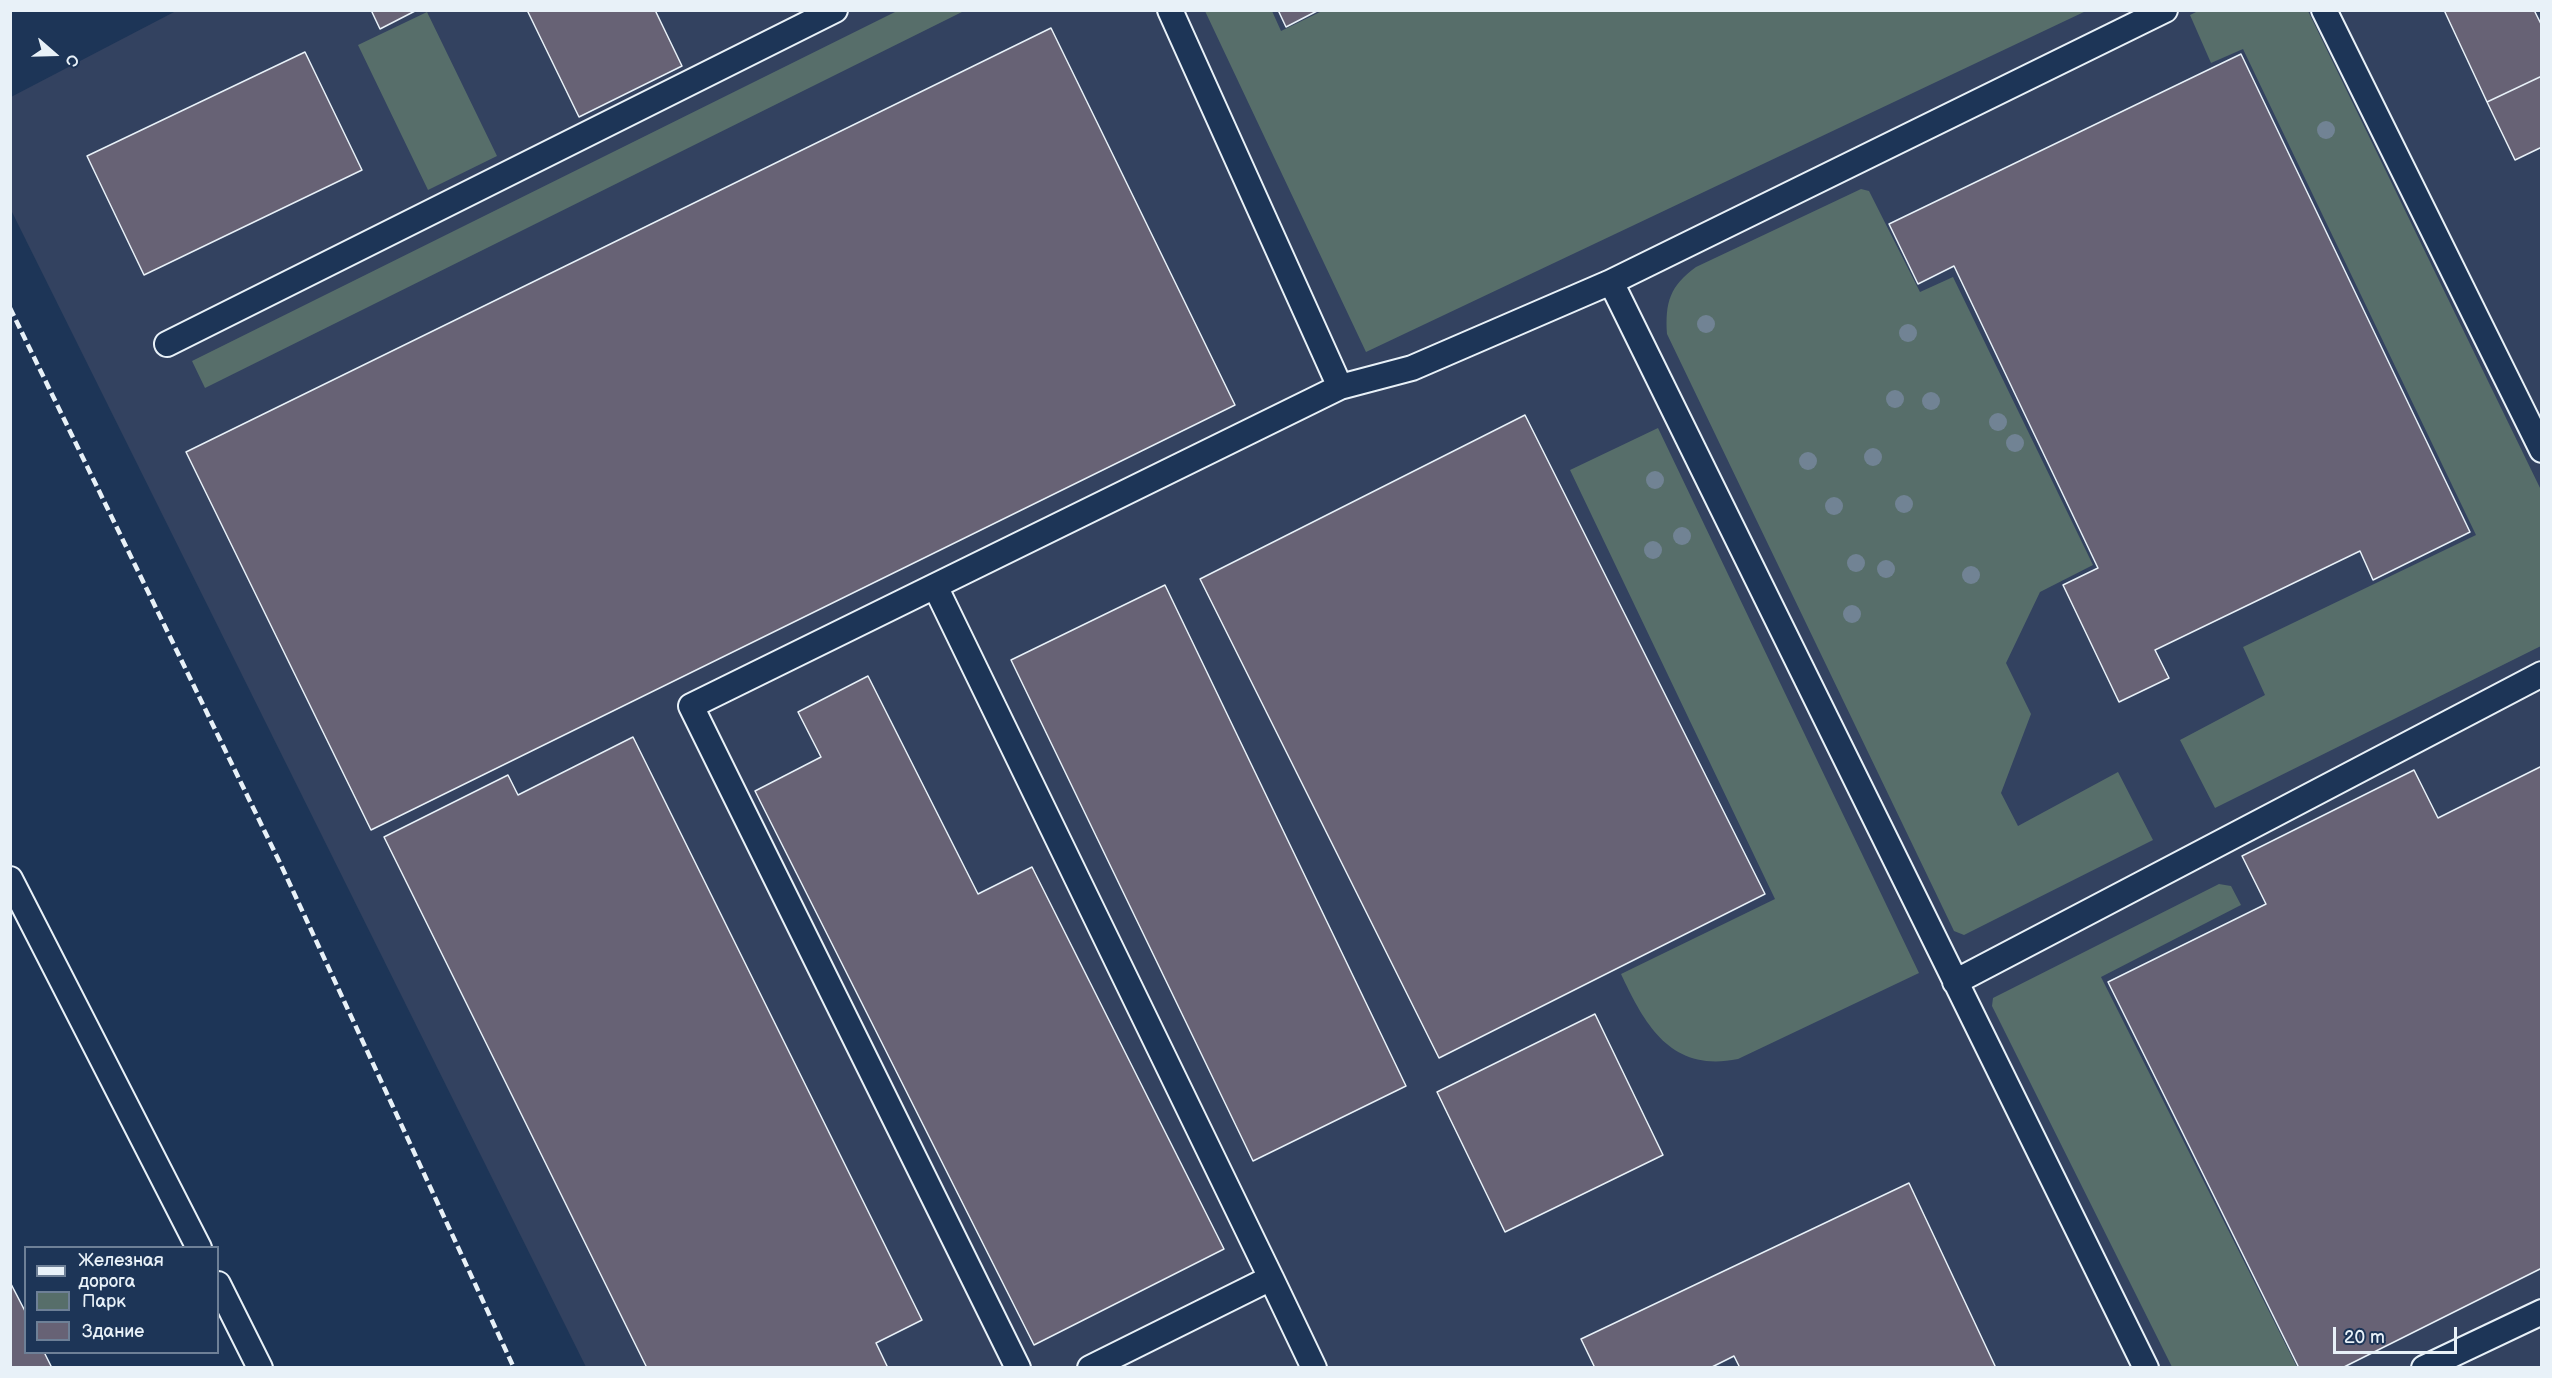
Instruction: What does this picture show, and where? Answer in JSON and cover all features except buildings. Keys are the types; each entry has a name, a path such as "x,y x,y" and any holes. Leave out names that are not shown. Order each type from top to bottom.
{"lane":[{"path":"167,344 835,10"},
{"path":"1170,10 1340,387"},
{"path":"1018,1368 691,706 1133,491 1340,387 1412,368 1611,282 2165,10"},
{"path":"2324,10 2541,450"},
{"path":"1611,282 2146,1368"},
{"path":"935,586 1314,1368"},
{"path":"1955,982 2541,674"},
{"path":"10,879 198,1246"},
{"path":"1090,1368 1271,1278"},
{"path":"219,1286 260,1368"},
{"path":"2424,1368 2541,1312"}],"shaded area":[{"path":"176,11 2541,11 2541,1367 586,1367 11,210 11,97"}],"green space":[{"path":"1324,10 2086,11 1366,352 1205,11 1272,11 1281,31"},
{"path":"2200,10 2308,11 2541,490 2541,646 2215,808 2180,740 2265,695 2243,647 2476,535 2243,49 2211,63 2190,15"},
{"path":"897,11 964,11 205,388 192,361"},
{"path":"427,12 497,156 428,190 358,45"},
{"path":"1861,189 1869,191 1920,292 1953,277 2093,565 2040,592 2006,663 2031,714 2001,793 2018,826 2118,772 2153,840 1964,935 1954,931 1667,334 1667,313 1671,296 1680,281 1696,267"},
{"path":"1658,428 1919,973 1738,1059 1715,1061 1695,1059 1678,1052 1663,1041 1651,1027 1621,974 1775,899 1570,470"},
{"path":"2219,884 2231,886 2241,905 2101,977 2297,1367 2172,1367 1992,1006 1993,998"}],"railway":[{"path":"10,308 281,865 514,1368"}]}
